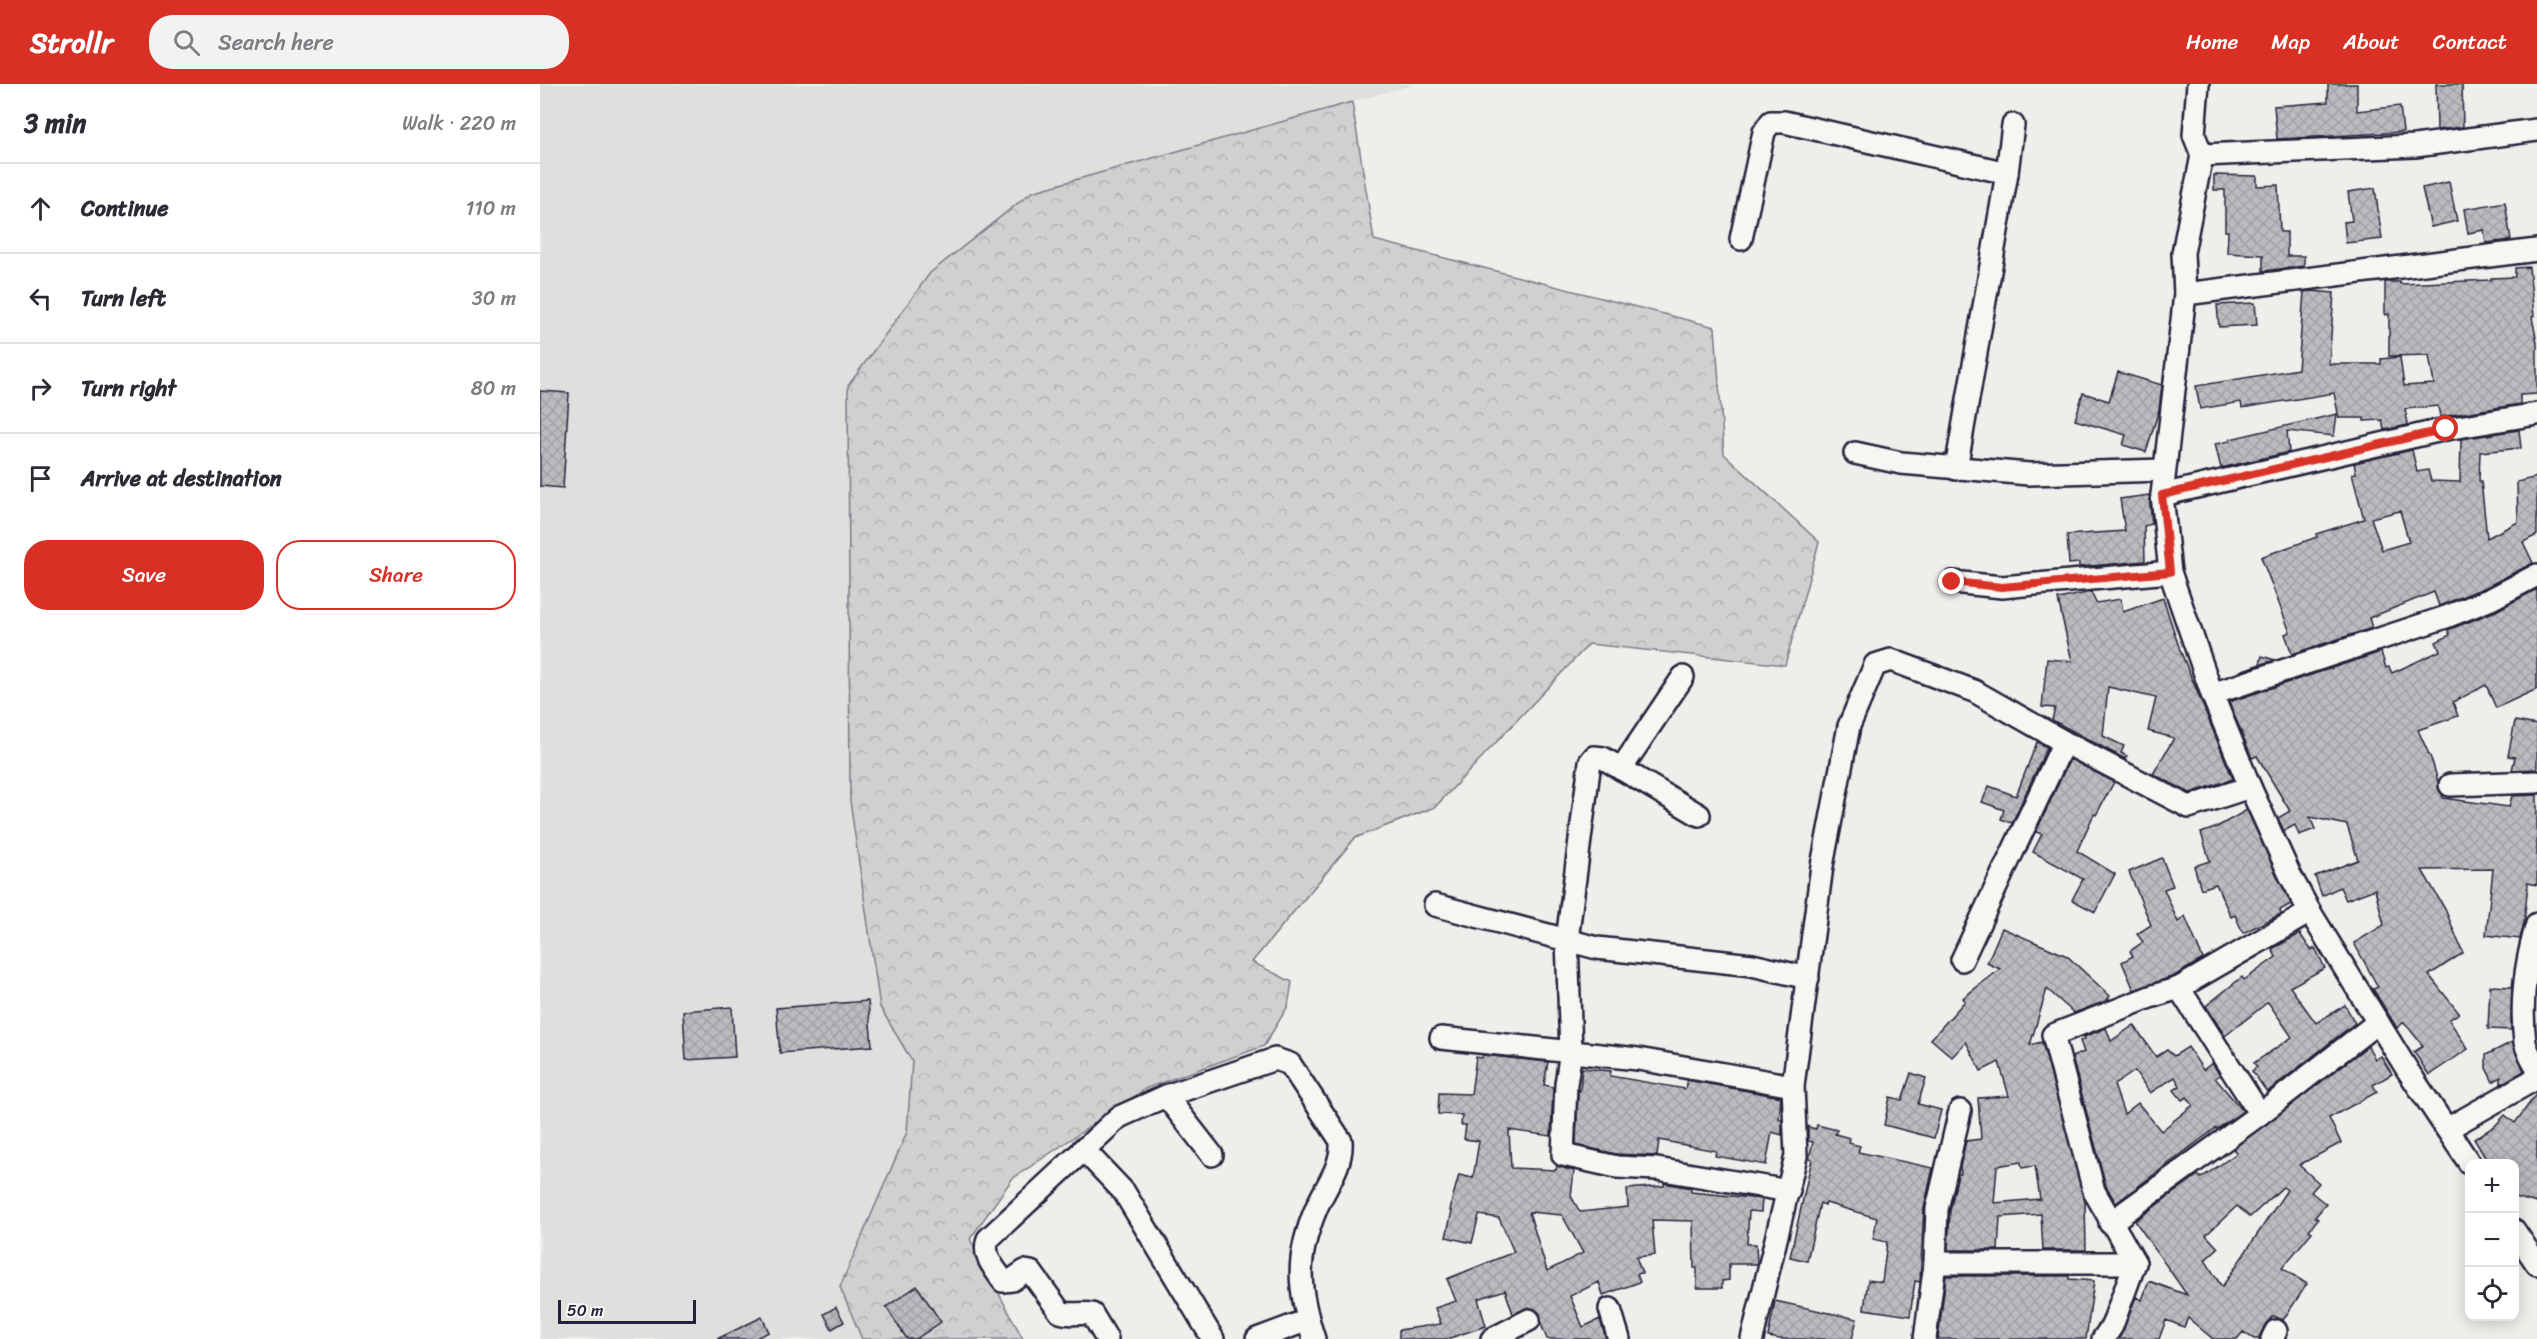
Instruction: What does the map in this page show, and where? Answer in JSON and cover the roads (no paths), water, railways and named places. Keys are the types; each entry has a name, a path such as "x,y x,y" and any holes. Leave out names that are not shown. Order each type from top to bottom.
{"street":[{"path":"2198,84 2194,135 2202,155 2183,253 2185,294 2162,495 2170,572 2212,694 2250,787 2310,912 2467,1159"},
{"path":"1741,239 1764,132 1771,122 1784,122 2007,173"},
{"path":"1956,469 2007,173 2013,125"},
{"path":"2202,155 2415,146 2537,130"},
{"path":"2185,294 2537,250"},
{"path":"2162,495 2446,429 2537,414"},
{"path":"1855,453 1901,463 2029,474 2164,470"},
{"path":"1952,582 2002,587 2170,572"},
{"path":"2212,694 2446,617 2491,599 2537,574"},
{"path":"1752,1339 1766,1273 1789,1191 1796,1156 1792,1086 1822,866 1849,726 1875,665 1891,660 1974,691 2064,742 2188,807 2250,787"},
{"path":"1621,769 1683,677"},
{"path":"1962,960 2064,742"},
{"path":"1700,815 1596,756 1590,762 1566,940 1571,1052 1566,1084 1563,1155 1617,1167 1657,1169 1789,1191"},
{"path":"2450,785 2537,782"},
{"path":"1436,905 1597,948 1752,965 1808,978"},
{"path":"2103,1339 2112,1326 2134,1263 2094,1191 2053,1035 2179,988 2310,912"},
{"path":"2537,924 2529,952 2524,993 2525,1044 2537,1068"},
{"path":"2179,988 2260,1114"},
{"path":"2110,1223 2260,1114 2378,1022"},
{"path":"1441,1038 1638,1059 1792,1086"},
{"path":"1107,1339 1092,1314 1082,1312 1066,1315 1060,1312 1031,1272 1025,1271 1012,1280 1003,1281 987,1257 985,1247 996,1230 1119,1117 1166,1096 1275,1059 1290,1064 1341,1141 1342,1151 1339,1162 1315,1210 1300,1262 1302,1302 1311,1330 1257,1339"},
{"path":"2447,1129 2537,1078"},
{"path":"1166,1096 1212,1155"},
{"path":"1925,1339 1935,1263 1937,1209 1960,1111"},
{"path":"1083,1149 1124,1192 1213,1339"},
{"path":"2519,1237 2537,1264"},
{"path":"1935,1263 2134,1263"},
{"path":"1610,1309 1619,1339"},
{"path":"1492,1339 1529,1320"}]}
